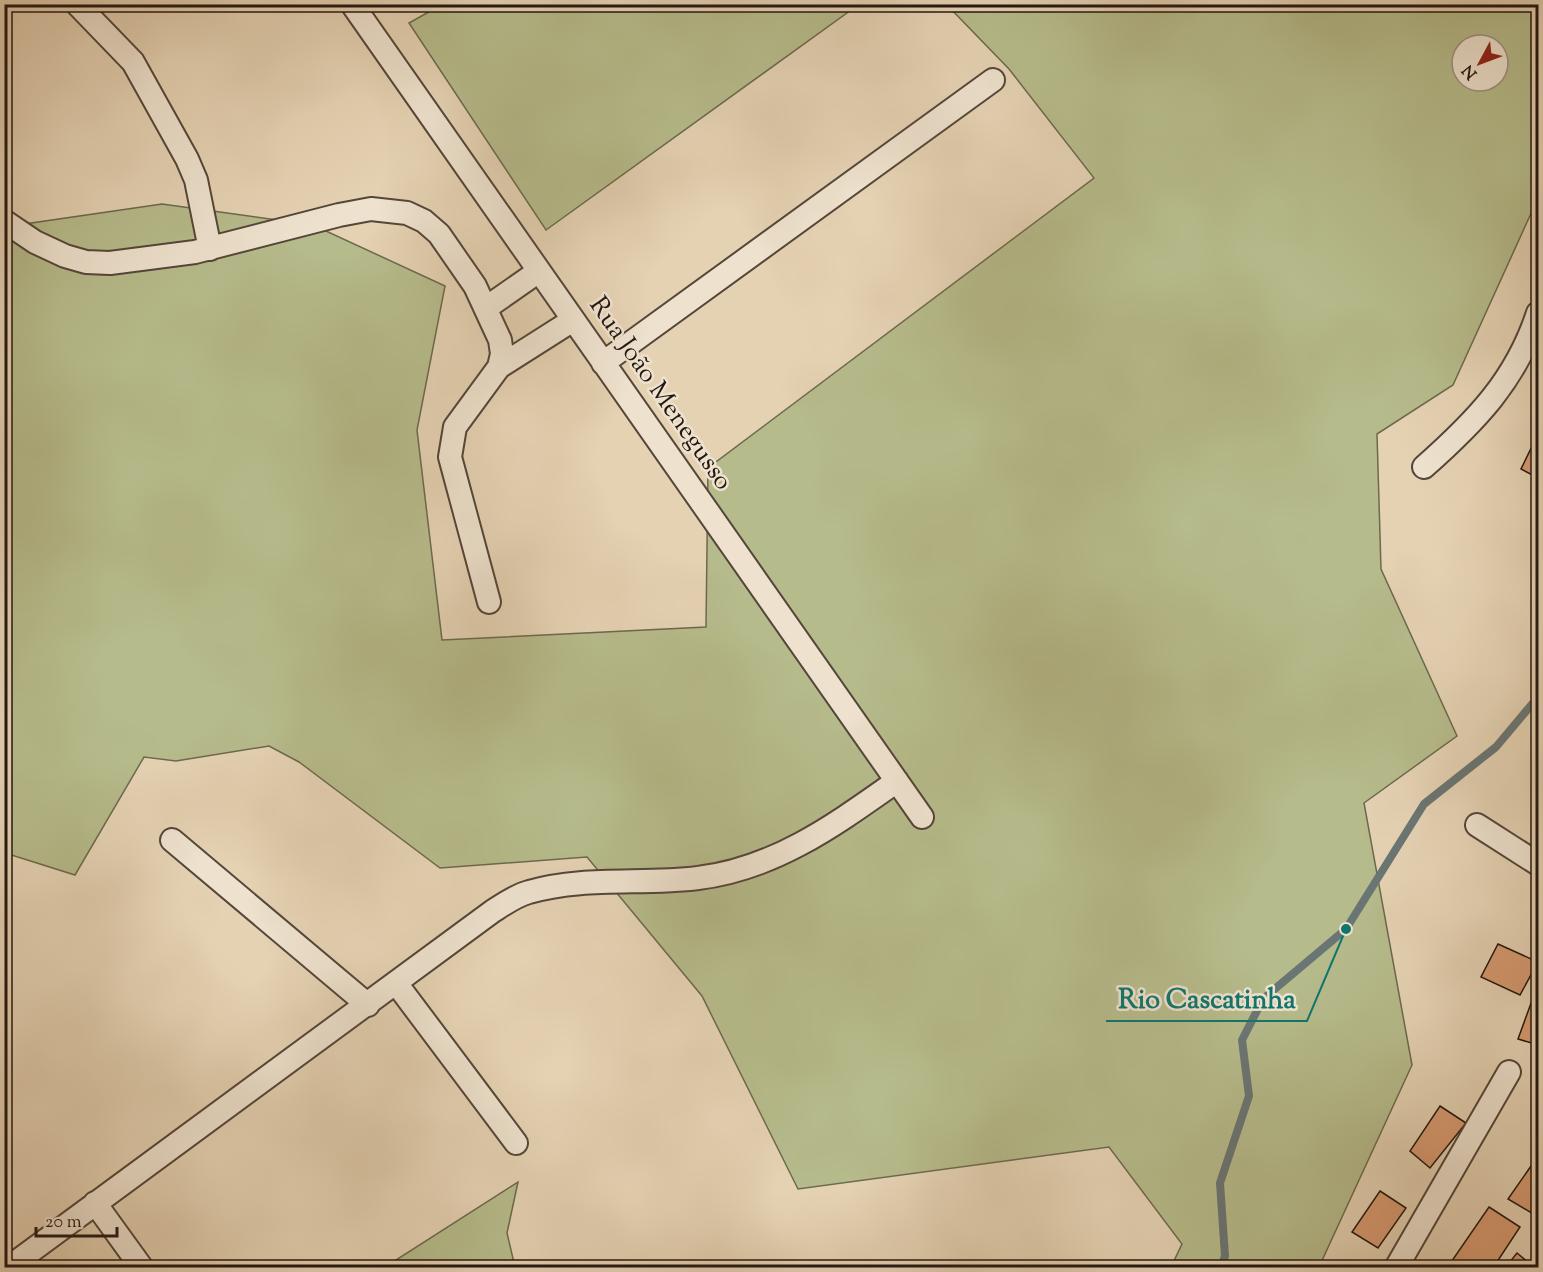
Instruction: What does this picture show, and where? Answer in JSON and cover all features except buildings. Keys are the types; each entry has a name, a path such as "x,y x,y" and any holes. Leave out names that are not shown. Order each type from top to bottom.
{"street":[{"path":"77,4 133,62 187,159 195,180 210,249"},
{"name":"Rua João Menegusso","path":"352,4 922,817"},
{"path":"603,363 993,80"},
{"path":"4,221 35,242 86,262 110,263 210,249 339,215 371,209 407,213 424,221 439,234 486,308 500,340 502,354 499,367"},
{"path":"486,308 539,271"},
{"path":"1424,467 1467,430 1494,398 1520,358 1539,313"},
{"path":"489,602 450,457 455,427 499,367 573,320"},
{"path":"8,1268 493,911 527,892 566,884 698,878 747,868 792,850 835,825 897,780"},
{"path":"1477,825 1539,864"},
{"path":"172,840 368,1005"},
{"path":"396,983 516,1143"},
{"path":"1396,1268 1509,1072"},
{"path":"95,1203 142,1268"}],"green space":[{"path":"441,5 858,5 546,230 409,23"},
{"path":"947,5 1538,5 1538,198 1453,385 1377,434 1381,569 1457,736 1364,803 1412,1065 1319,1267 1171,1267 1182,1244 1109,1147 798,1189 702,996 587,857 440,868 299,762 269,746 176,761 144,757 75,875 5,853 4,227 162,204 313,225 445,286 417,430 442,640 706,627 708,468 1094,178 1009,69"},
{"path":"518,1182 507,1233 515,1267 385,1267"}],"waterway":[{"path":"1221,1268 1225,1256 1220,1183 1249,1096 1242,1040 1263,999 1346,929 1424,804 1496,747 1538,697"}],"place":[{"name":"Rio Cascatinha","path":"1346,929"}]}
